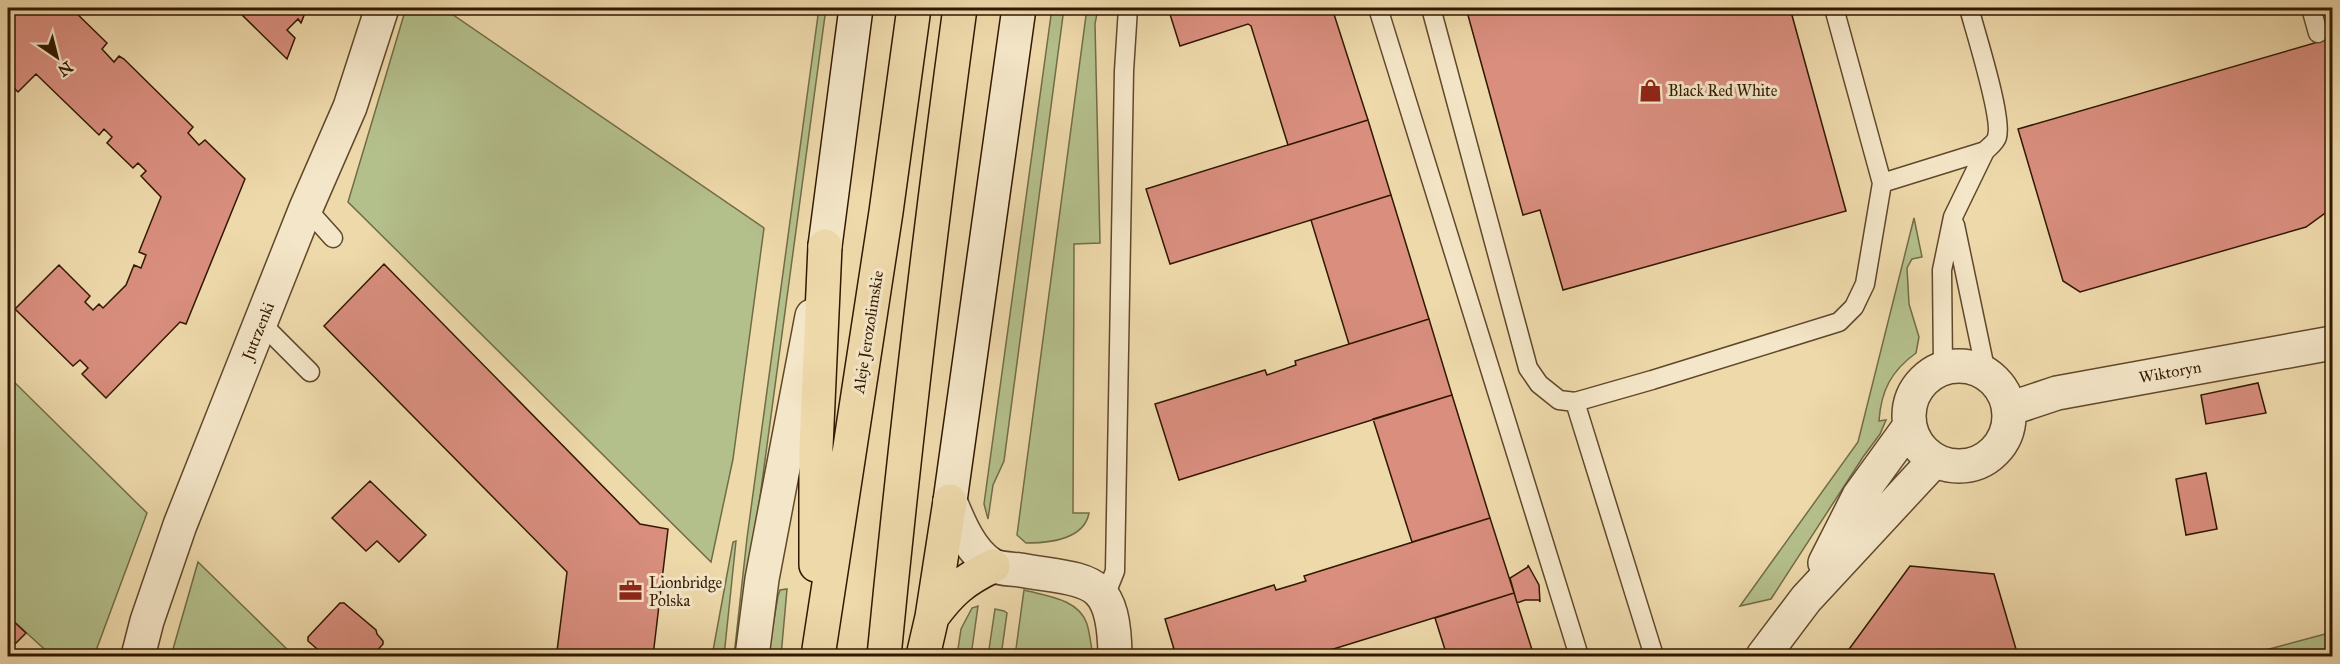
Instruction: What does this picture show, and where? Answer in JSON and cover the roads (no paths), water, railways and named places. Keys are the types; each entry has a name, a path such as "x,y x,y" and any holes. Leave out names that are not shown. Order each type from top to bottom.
{"main road":[{"name":"Aleje Jerozolimskie","path":"818,657 886,212 914,8"},
{"path":"884,657 933,214 960,8"},
{"path":"818,657 816,447 825,246"},
{"path":"923,657 932,617 950,501"},
{"path":"932,617 951,592 971,577 993,566"}],"street":[{"name":"Jutrzenki","path":"138,657 147,621 180,525 306,208 350,107 382,8"},
{"path":"752,657 762,579 825,246 855,8"},
{"path":"1019,8 950,501 961,530 993,566 1086,582 1105,596 1114,627 1114,657"},
{"name":"Wiktoryn","path":"2010,409 2057,393 2332,343"},
{"path":"1806,599 1859,496 1909,427 1912,400 1923,381 1942,369 1965,366 1986,373 2002,388 2010,409 2008,431 1996,451 1977,463 1955,466 1934,461 1918,444 1909,427"},
{"path":"1763,657 1806,599 1934,461"}],"lane":[{"path":"1105,596 1115,571 1124,71 1128,8"},
{"path":"1378,8 1579,657"},
{"path":"1431,8 1528,368 1539,384 1559,400 1575,402 1839,322 1854,307 1864,284 1882,183 1834,8"},
{"path":"1942,369 1942,270 1953,217 1985,151 1997,138 1998,124 1992,91 1969,8"},
{"path":"2311,8 2318,33"},
{"path":"1882,183 1985,151"},
{"path":"306,208 333,238"},
{"path":"1953,217 1986,373"},
{"path":"261,323 310,372"},
{"path":"1575,402 1654,657"}],"place":[{"name":"Black Red White","path":"1650,90"},
{"name":"Lionbridge Polska","path":"631,591"}]}
